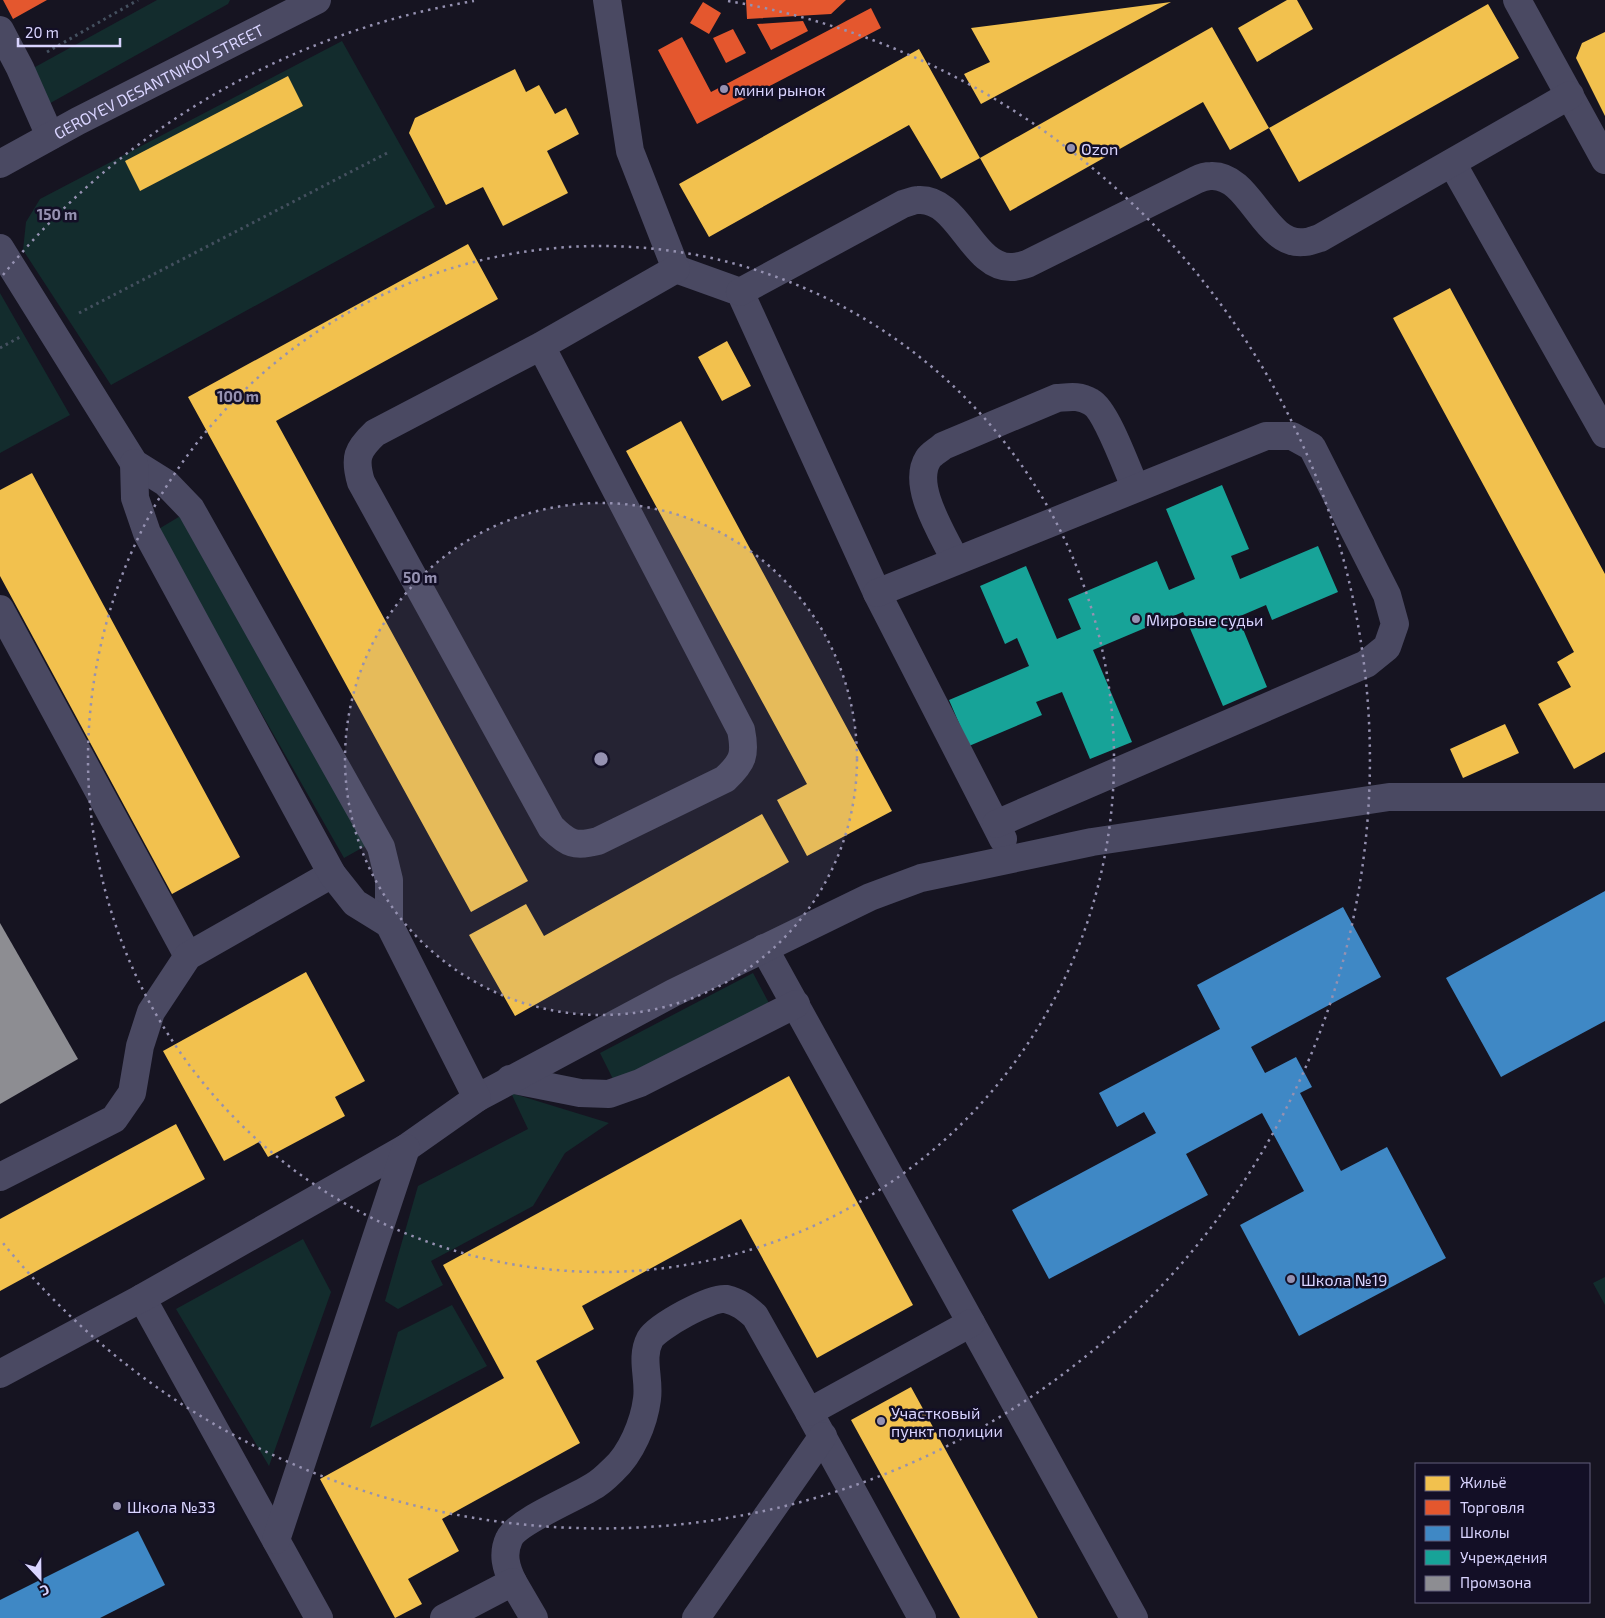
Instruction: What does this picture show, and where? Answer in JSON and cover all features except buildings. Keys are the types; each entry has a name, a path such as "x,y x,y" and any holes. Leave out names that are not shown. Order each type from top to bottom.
{"street":[{"path":"607,0 630,150 676,269 740,292 877,593 1013,859"},
{"path":"1517,0 1605,160"},
{"name":"GEROYEV DESANTNIKOV STREET","path":"0,164 302,3"},
{"path":"0,30 20,68 50,136"},
{"path":"740,292 903,204 919,200 935,203 948,213 984,255 996,264 1012,268 1027,264 1196,180 1211,176 1226,179 1239,188 1274,230 1288,240 1304,243 1320,238 1570,95"},
{"path":"1452,162 1605,434"},
{"path":"0,248 134,463 166,483 191,510 380,847 389,880 389,924 477,1098"},
{"path":"541,346 741,730 745,748 739,766 725,779 598,841 581,845 564,840 551,826 361,482 356,464 362,446 376,433 541,346 676,269"},
{"path":"955,560 924,494 922,476 928,458 943,446 1057,398 1075,396 1092,402 1104,417 1135,487"},
{"path":"877,593 1135,487 1266,436 1292,436 1312,447 1387,595 1395,624 1388,646 1366,664 996,824"},
{"path":"134,463 135,498 147,533 332,874 355,903 389,924"},
{"path":"0,609 188,956"},
{"path":"0,1373 142,1298 406,1148 477,1098 510,1079 672,992 870,897 921,878 1092,842 1389,797 1605,797"},
{"path":"0,1177 114,1119 132,1093 140,1046 151,1012 188,956 332,874"},
{"path":"764,948 1134,1618"},
{"path":"510,1079 580,1093 609,1094 640,1083 796,1004"},
{"path":"276,1540 406,1148"},
{"path":"142,1298 319,1618"},
{"path":"534,1618 513,1582 504,1554 510,1537 523,1525 594,1486 615,1469 636,1436 647,1399 645,1354 651,1339 663,1327 706,1303 724,1299 742,1304 755,1316 922,1618"},
{"path":"809,1412 972,1323"},
{"path":"696,1618 823,1436"},
{"path":"444,1618 513,1582"}],"path":[{"path":"20,68 138,0"},
{"path":"0,348 46,324 65,320 388,152"}],"green space":[{"path":"157,0 230,0 228,4 45,106 26,72"},
{"path":"342,41 435,207 111,385 23,250 26,222 40,199"},
{"path":"0,293 70,415 0,453"},
{"path":"182,515 369,844 344,858 157,530"},
{"path":"753,973 770,1005 616,1085 600,1053"},
{"path":"511,1093 609,1123 565,1153 533,1206 431,1261 443,1285 398,1309 385,1301 418,1186 528,1129"},
{"path":"303,1239 331,1292 269,1466 176,1309"},
{"path":"1605,1277 1605,1305 1593,1283"},
{"path":"452,1305 487,1366 370,1428 398,1332"}],"place":[{"name":"мини рынок","path":"724,89"},
{"name":"Ozon","path":"1071,148"},
{"name":"Мировые судьи","path":"1136,619"},
{"name":"Школа №19","path":"1291,1279"},
{"name":"Участковый пункт полиции","path":"881,1421"},
{"name":"Школа №33","path":"117,1506"}]}
